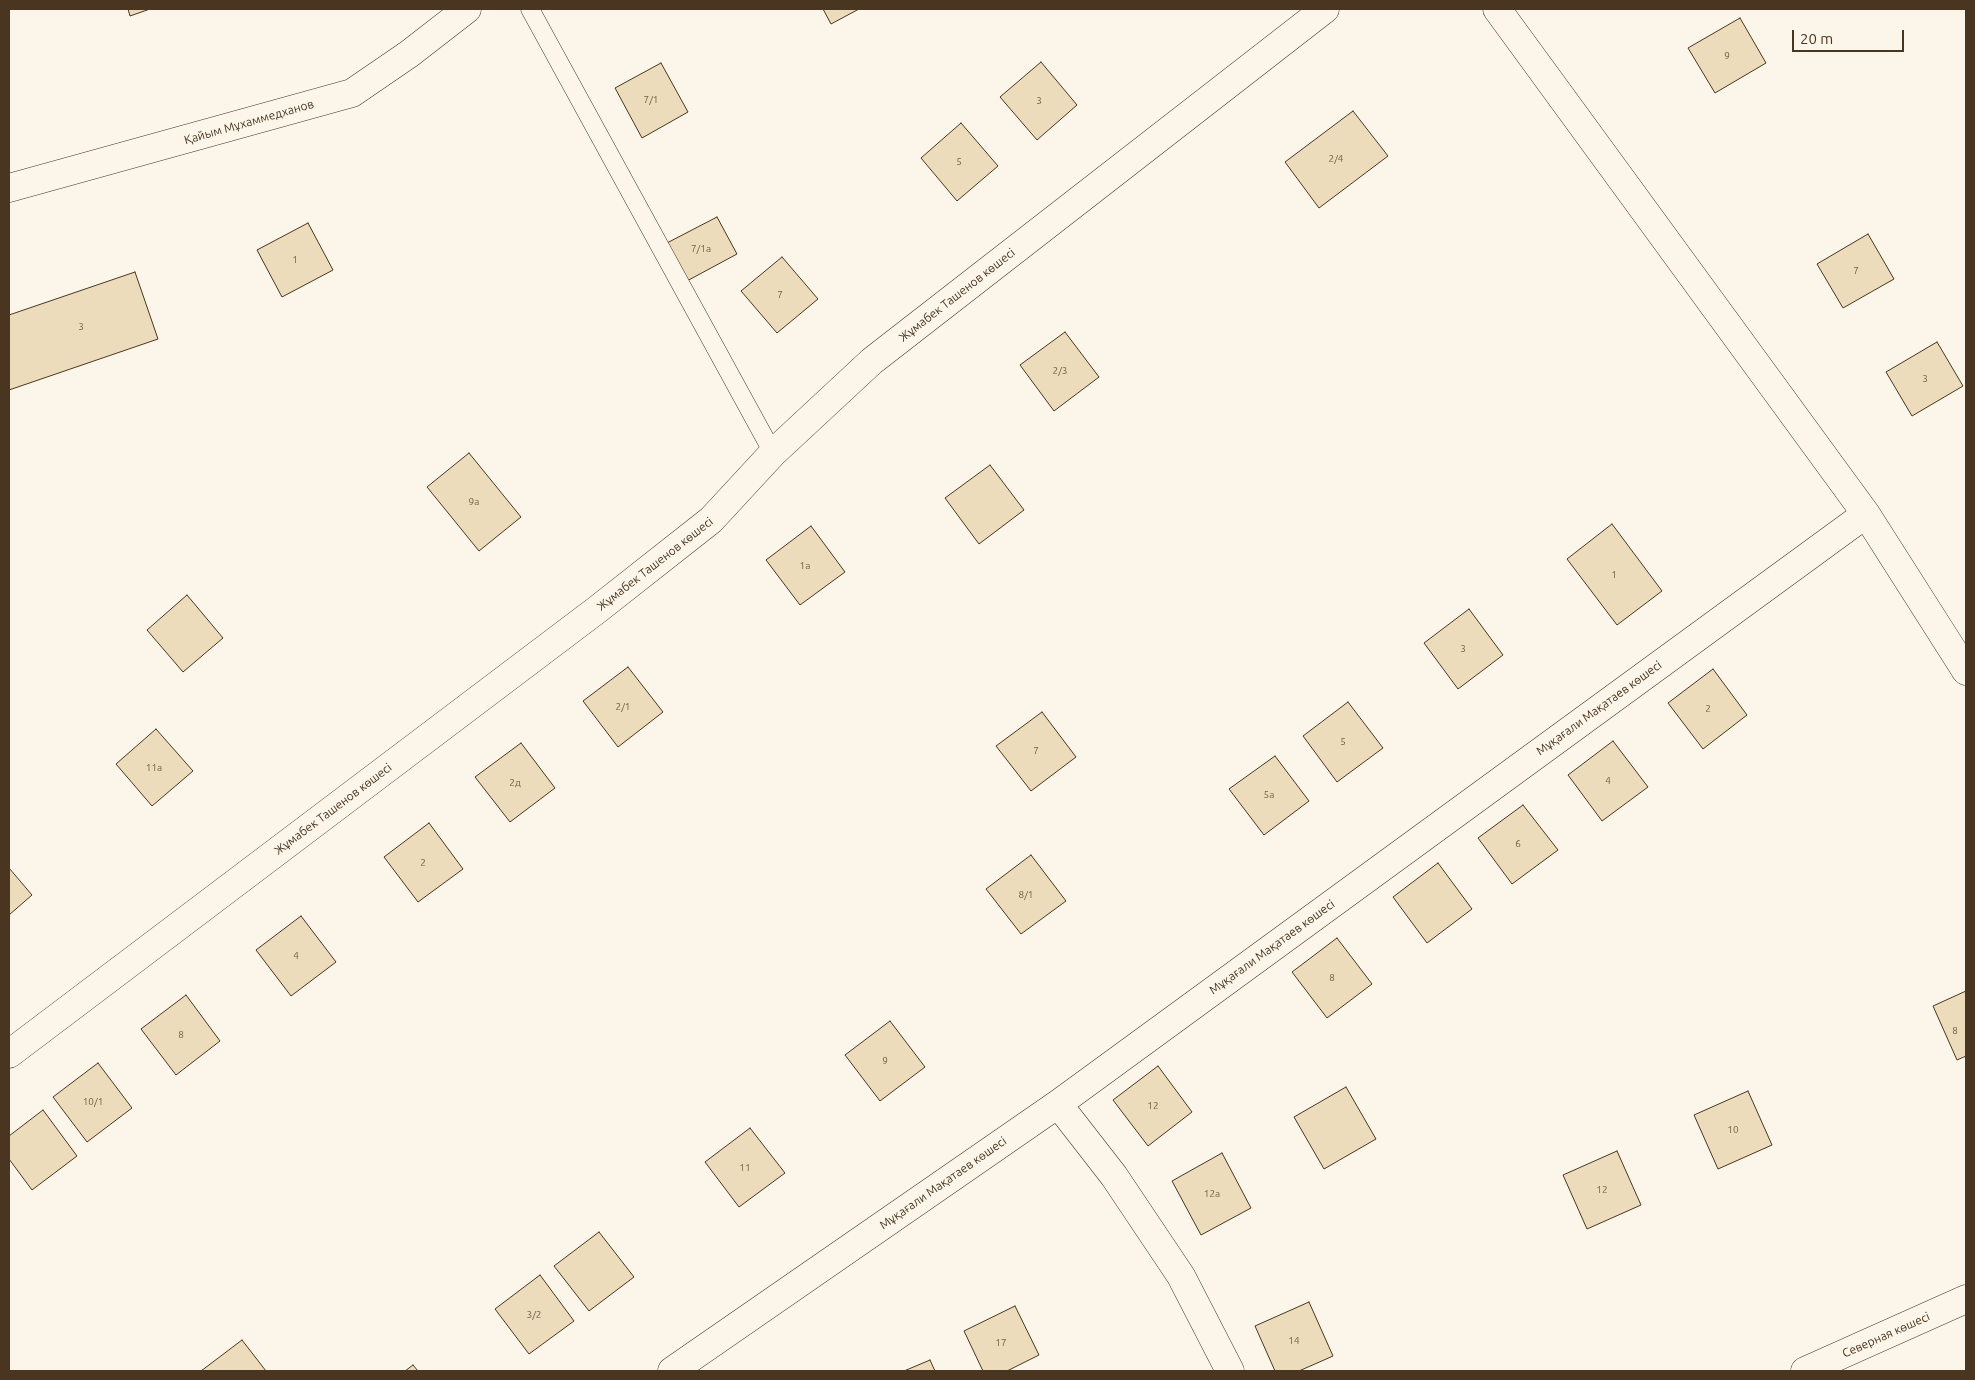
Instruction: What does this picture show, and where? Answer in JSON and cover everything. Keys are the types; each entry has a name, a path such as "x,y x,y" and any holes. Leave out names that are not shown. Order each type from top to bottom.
{"street":[{"name":"Қайым Мұхаммедханов","path":"9,188 352,93 409,54 467,9"},
{"name":"Жұмабек Ташенов көшесі","path":"9,1054 590,615 711,520 773,453 872,361 1325,9"},
{"path":"1497,9 1866,514 1966,671"},
{"name":"Мұқағали Мақатаев көшесі","path":"672,1371 1058,1104 1866,514"},
{"path":"1058,1104 1114,1176 1181,1276 1230,1371"},
{"name":"Северная көшесі","path":"1805,1371 1966,1299"}],"lane":[{"path":"530,9 773,453"}],"building":[{"path":"128,9 150,9 130,16"},
{"path":"823,9 859,9 831,24"},
{"path":"1740,18 1766,63 1715,93 1688,48"},
{"path":"1041,62 1077,105 1037,140 1000,97"},
{"path":"661,63 688,112 642,138 615,88"},
{"path":"1353,111 1388,156 1319,208 1285,162"},
{"path":"961,123 998,166 957,201 921,158"},
{"path":"717,217 737,254 685,282 665,244"},
{"path":"308,223 333,270 282,297 257,250"},
{"path":"1868,234 1894,279 1843,308 1817,264"},
{"path":"782,257 818,299 777,333 741,291"},
{"path":"135,272 158,339 9,390 9,315"},
{"path":"1065,332 1099,377 1054,411 1020,365"},
{"path":"1937,342 1963,386 1912,416 1886,372"},
{"path":"469,453 521,517 479,551 427,487"},
{"path":"990,465 1024,510 979,544 945,498"},
{"path":"1612,524 1662,591 1617,625 1567,559"},
{"path":"811,526 845,572 800,605 766,560"},
{"path":"187,595 223,638 183,672 147,630"},
{"path":"1469,609 1503,655 1458,689 1424,643"},
{"path":"628,667 663,712 618,747 583,701"},
{"path":"1713,669 1747,715 1703,749 1668,703"},
{"path":"1348,702 1383,748 1337,782 1303,736"},
{"path":"1042,712 1076,757 1031,791 996,746"},
{"path":"156,729 193,771 152,806 116,764"},
{"path":"1613,741 1648,787 1602,821 1568,775"},
{"path":"521,743 555,788 510,822 475,777"},
{"path":"1275,756 1309,801 1264,835 1229,789"},
{"path":"1523,805 1558,850 1512,884 1478,838"},
{"path":"429,823 463,869 418,902 384,857"},
{"path":"1031,855 1066,901 1021,934 986,889"},
{"path":"1438,863 1472,909 1427,943 1393,897"},
{"path":"9,868 32,895 9,915"},
{"path":"301,916 336,962 291,996 256,950"},
{"path":"1337,938 1372,984 1327,1018 1292,972"},
{"path":"1966,991 1966,1056 1957,1060 1933,1006"},
{"path":"186,995 220,1041 176,1075 141,1029"},
{"path":"890,1021 925,1067 880,1101 845,1055"},
{"path":"98,1063 132,1108 87,1142 53,1097"},
{"path":"1158,1066 1192,1112 1148,1146 1113,1100"},
{"path":"1346,1087 1376,1139 1324,1169 1294,1117"},
{"path":"1748,1091 1772,1145 1718,1169 1694,1115"},
{"path":"43,1110 77,1156 32,1190 9,1159 9,1136"},
{"path":"750,1128 785,1173 739,1207 705,1162"},
{"path":"1617,1151 1641,1205 1587,1229 1563,1175"},
{"path":"1222,1153 1251,1208 1201,1235 1172,1181"},
{"path":"599,1232 634,1277 589,1311 554,1266"},
{"path":"540,1275 574,1321 529,1354 495,1309"},
{"path":"1309,1302 1333,1356 1299,1371 1275,1371 1255,1326"},
{"path":"1015,1306 1039,1355 1007,1371 983,1371 964,1331"},
{"path":"242,1340 266,1371 201,1371"},
{"path":"930,1360 935,1371 904,1371"},
{"path":"413,1365 418,1371 405,1371"}]}
